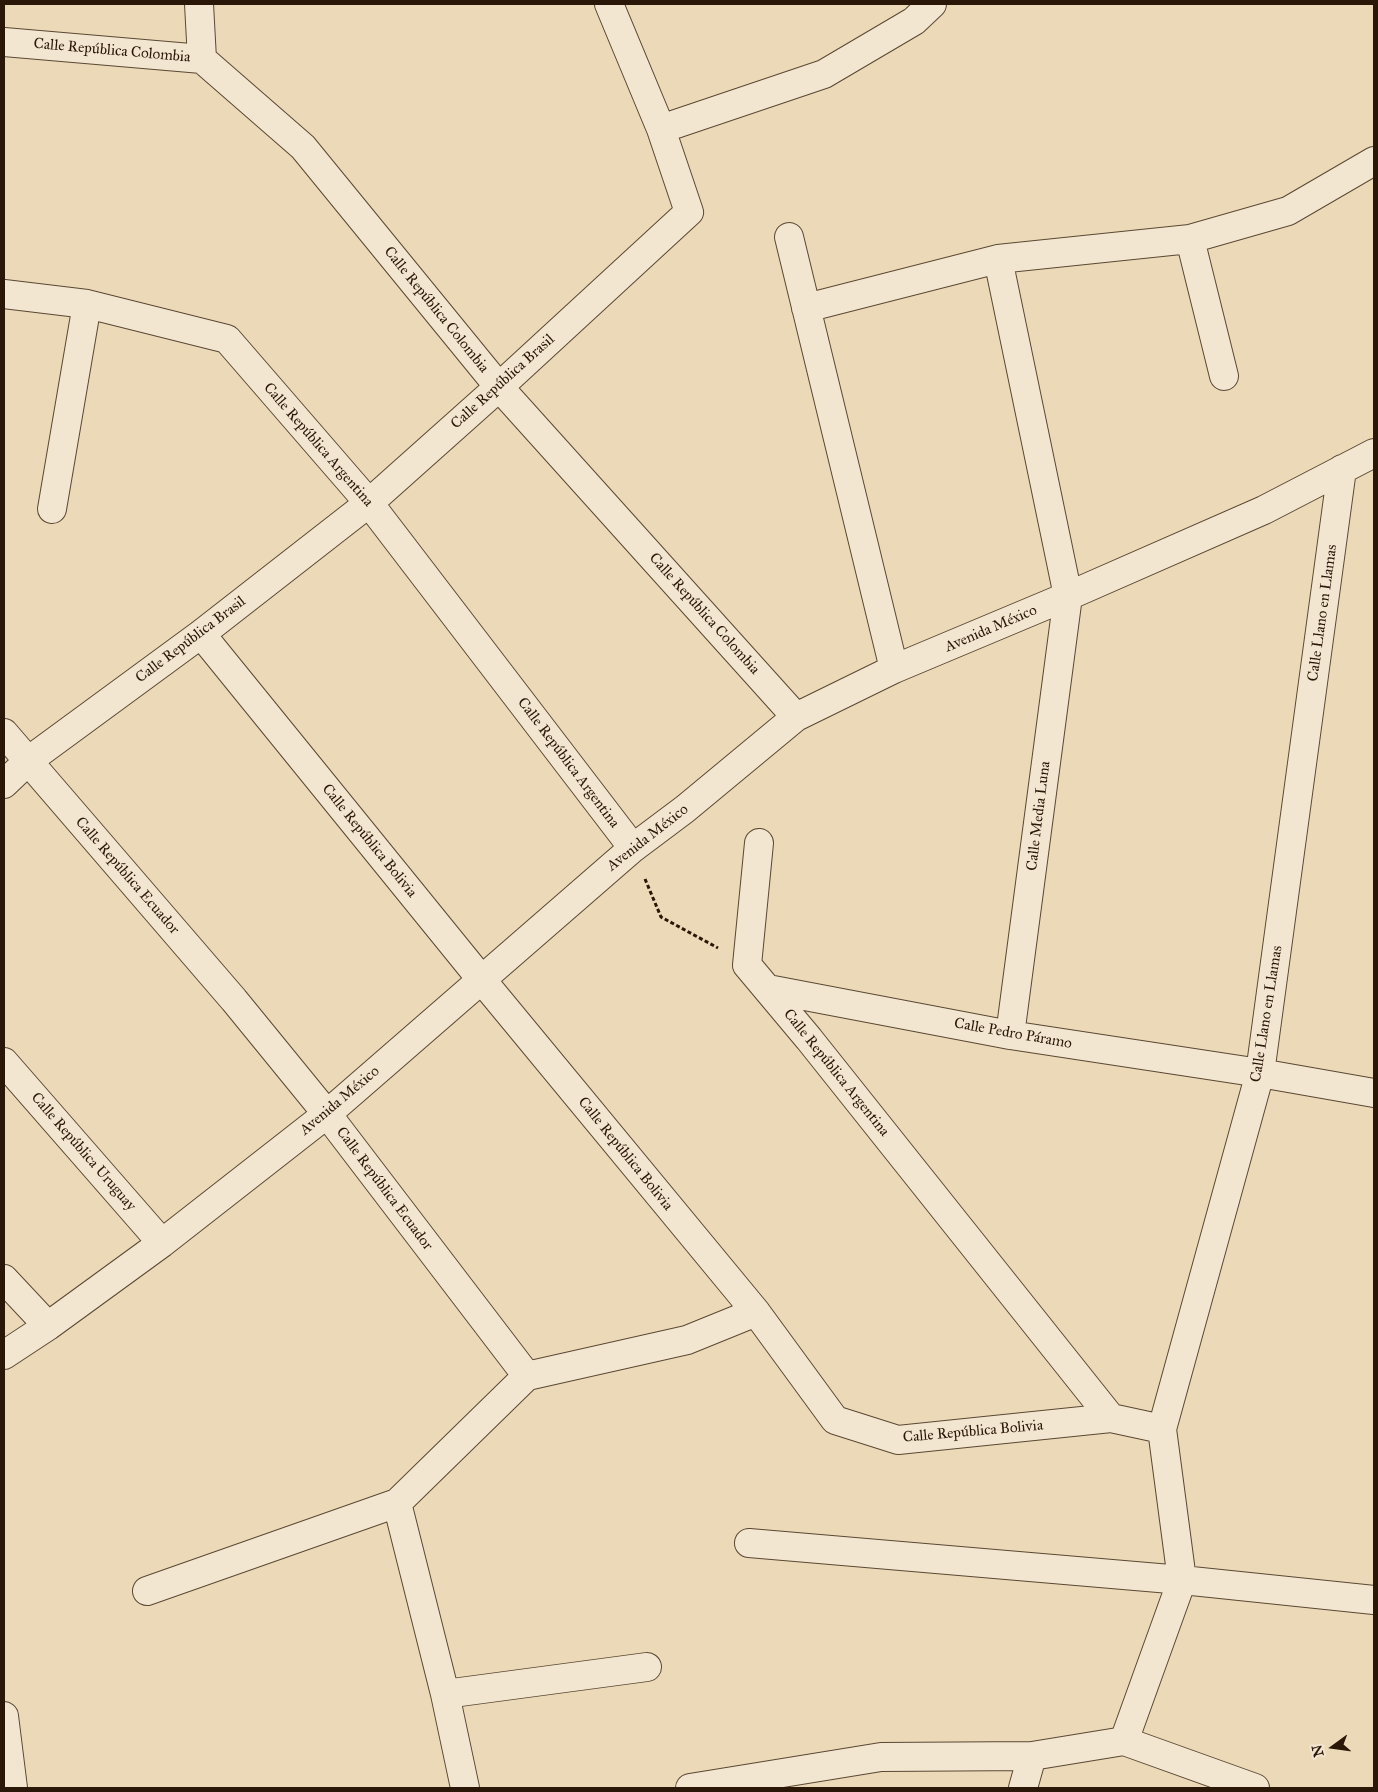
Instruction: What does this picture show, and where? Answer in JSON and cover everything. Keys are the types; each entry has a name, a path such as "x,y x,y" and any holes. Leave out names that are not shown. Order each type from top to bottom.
{"street":[{"path":"200,4 202,59"},
{"path":"608,4 661,129 824,74 914,21 932,4"},
{"name":"Calle República Colombia","path":"4,42 202,59 303,147 499,387 796,717"},
{"name":"Calle República Brasil","path":"4,784 28,761 200,634 368,503 499,387 689,212 661,129"},
{"path":"806,308 998,259 1190,239 1288,211 1374,160"},
{"path":"789,237 894,669"},
{"path":"1190,239 1224,376"},
{"name":"Calle Media Luna","path":"998,259 1068,596 1010,1035"},
{"name":"Calle República Argentina","path":"4,294 87,304 227,339 368,503 633,848"},
{"path":"52,509 87,304"},
{"name":"Avenida México","path":"4,1355 48,1326 162,1243 327,1114 633,848 685,809 796,717 894,669 1068,596 1264,510 1374,453"},
{"name":"Calle Llano en Llamas","path":"1182,1580 1162,1429 1260,1073 1342,469"},
{"name":"Calle República Bolivia","path":"200,634 756,1312 835,1420 898,1440 1112,1418 1162,1429"},
{"name":"Calle República Ecuador","path":"4,733 234,1000 327,1114 527,1376"},
{"path":"747,964 759,843"},
{"name":"Calle República Argentina","path":"747,964 1112,1418"},
{"name":"Calle Pedro Páramo","path":"768,989 1010,1035 1260,1073 1374,1094"},
{"name":"Calle República Uruguay","path":"4,1062 162,1243"},
{"path":"4,1279 15,1300 48,1326"},
{"path":"147,1591 397,1502 527,1376 687,1340 756,1312"},
{"path":"397,1502 445,1694 465,1788"},
{"path":"749,1543 1182,1580 1374,1600"},
{"path":"1124,1741 1182,1580"},
{"path":"445,1694 647,1666"},
{"path":"4,1716 12,1788"},
{"path":"690,1788 882,1757 1032,1756 1124,1741 1255,1788"},
{"path":"1023,1788 1032,1756"}],"path":[{"path":"633,848 661,917 747,964"}]}
